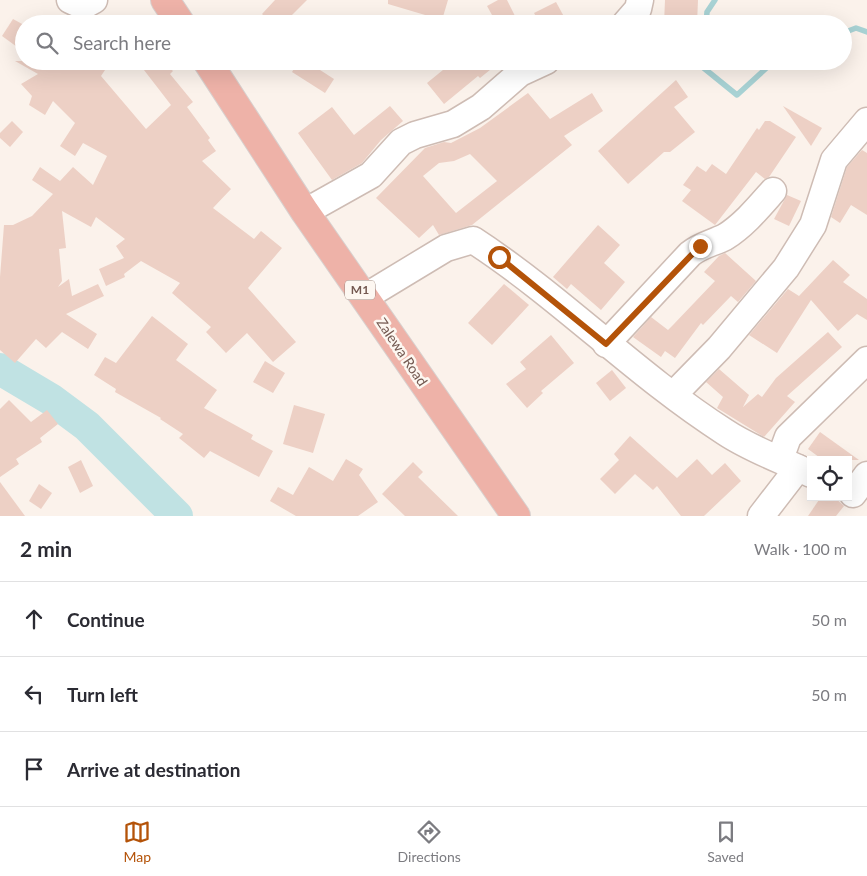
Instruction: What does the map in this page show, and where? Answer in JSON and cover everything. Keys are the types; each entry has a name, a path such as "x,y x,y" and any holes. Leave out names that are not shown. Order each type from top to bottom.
{"highway":[{"path":"165,0 175,15"},
{"name":"Zalewa Road","path":"213,70 305,212 516,516"}],"street":[{"path":"70,0 83,6 94,0"},
{"path":"633,15 638,9 640,0"},
{"path":"305,212 371,175 401,142 415,135 453,124 482,106 520,73 526,70"},
{"path":"674,394 719,348 786,268 813,224 834,160 867,121"},
{"path":"606,344 690,254 700,246 723,238 742,226 773,191"},
{"path":"365,297 446,248 474,240 499,257 606,344 724,432 761,453 796,467"},
{"path":"796,467 788,437 867,360"},
{"path":"761,516 796,467"}],"building":[{"path":"275,0 307,0 292,15 262,14"},
{"path":"388,0 448,0 444,15 425,15 388,4"},
{"path":"498,0 507,0 514,15 492,15 487,6"},
{"path":"665,0 698,0 697,15 664,15"},
{"path":"556,2 563,15 535,15 534,13"},
{"path":"13,19 15,20 15,45 2,36"},
{"path":"31,70 105,70 101,76 146,129 171,105 144,70 173,71 170,74 193,102 187,107 210,138 208,140 216,151 202,161 231,189 213,208 254,239 261,231 282,248 248,288 296,342 273,362 247,333 226,353 206,332 211,327 172,293 180,283 141,261 124,274 125,277 106,286 99,269 124,258 116,246 125,239 96,217 91,227 62,211 66,248 59,249 62,281 58,287 69,279 72,296 98,284 104,296 66,314 97,334 88,349 62,332 46,348 36,339 15,363 0,350 0,277 4,225 13,225 32,216 53,194 32,180 40,167 60,181 73,167 93,185 107,156 83,143 75,156 60,146 75,123 53,101 45,115 29,105 32,96 21,84 38,74"},
{"path":"293,70 320,70 334,79 325,93 292,72"},
{"path":"443,70 490,70 480,78 478,76 444,104 427,83"},
{"path":"676,80 688,97 674,107 695,132 670,152 664,152 628,184 598,151"},
{"path":"528,93 550,119 592,93 603,111 564,136 572,145 472,225 439,235 433,225 419,238 376,198 425,148 444,142 451,143 480,128","holes":["470,154 497,181 456,213 423,176 439,163 454,161"]},
{"path":"390,106 403,121 381,140 362,163 332,180 298,133 332,107 354,135"},
{"path":"783,106 822,128 811,146"},
{"path":"12,121 23,132 10,147 0,138 0,133"},
{"path":"765,121 770,121 796,137 769,177 765,179 756,172 715,225 682,201 691,190 683,185 697,166 706,172 712,164 726,174 757,128 759,130"},
{"path":"862,150 867,153 867,215 851,205 840,223 831,217 847,167"},
{"path":"787,195 801,201 789,226 774,219"},
{"path":"598,225 620,245 604,263 625,282 601,310 571,284 567,289 553,277"},
{"path":"725,253 756,281 738,302 731,296 703,325 701,323 675,358 665,351 661,357 633,337 651,317 668,330 715,281 704,272 719,256"},
{"path":"833,260 850,275 843,282 867,299 867,320 857,314 838,331 811,300 777,353 749,335 788,289 799,296"},
{"path":"504,284 529,305 492,345 468,323"},
{"path":"152,316 188,344 176,360 217,390 204,408 253,435 251,439 273,451 259,477 210,451 204,458 179,438 183,434 161,418 115,392 116,389 94,375 105,357 116,363"},
{"path":"828,332 842,347 787,396 795,402 764,437 717,408 723,397 706,382 719,369 749,395 743,407 758,394 762,397 776,378"},
{"path":"551,335 574,363 541,391 543,393 527,408 506,384 526,369 520,362"},
{"path":"265,361 285,373 273,393 253,382"},
{"path":"612,370 626,388 610,401 596,383"},
{"path":"9,400 31,422 47,410 58,424 40,438 42,442 16,459 19,464 0,477 0,409"},
{"path":"294,405 325,414 313,453 283,444"},
{"path":"820,432 859,460 852,460 852,456 818,456 808,449"},
{"path":"630,436 677,478 697,459 712,475 725,463 741,481 704,516 681,516 657,486 653,490 635,474 615,494 600,479 619,460 614,454"},
{"path":"346,459 363,469 359,475 378,502 358,516 296,516 270,501 278,487 293,495 309,467 333,481"},
{"path":"81,460 93,486 80,493 68,467"},
{"path":"413,462 423,472 418,477 458,516 405,516 382,494"},
{"path":"0,482 25,516 0,516"},
{"path":"39,484 52,493 41,509 29,501"},
{"path":"818,501 838,501 844,506 836,516 808,516"}],"waterway":[{"path":"707,15 715,0"},
{"path":"852,30 856,28 867,32"},
{"path":"706,70 737,95 764,70"},
{"path":"0,369 52,400 87,426 177,516"}],"route":[{"path":"499,257 606,344 690,254 700,246"}]}
